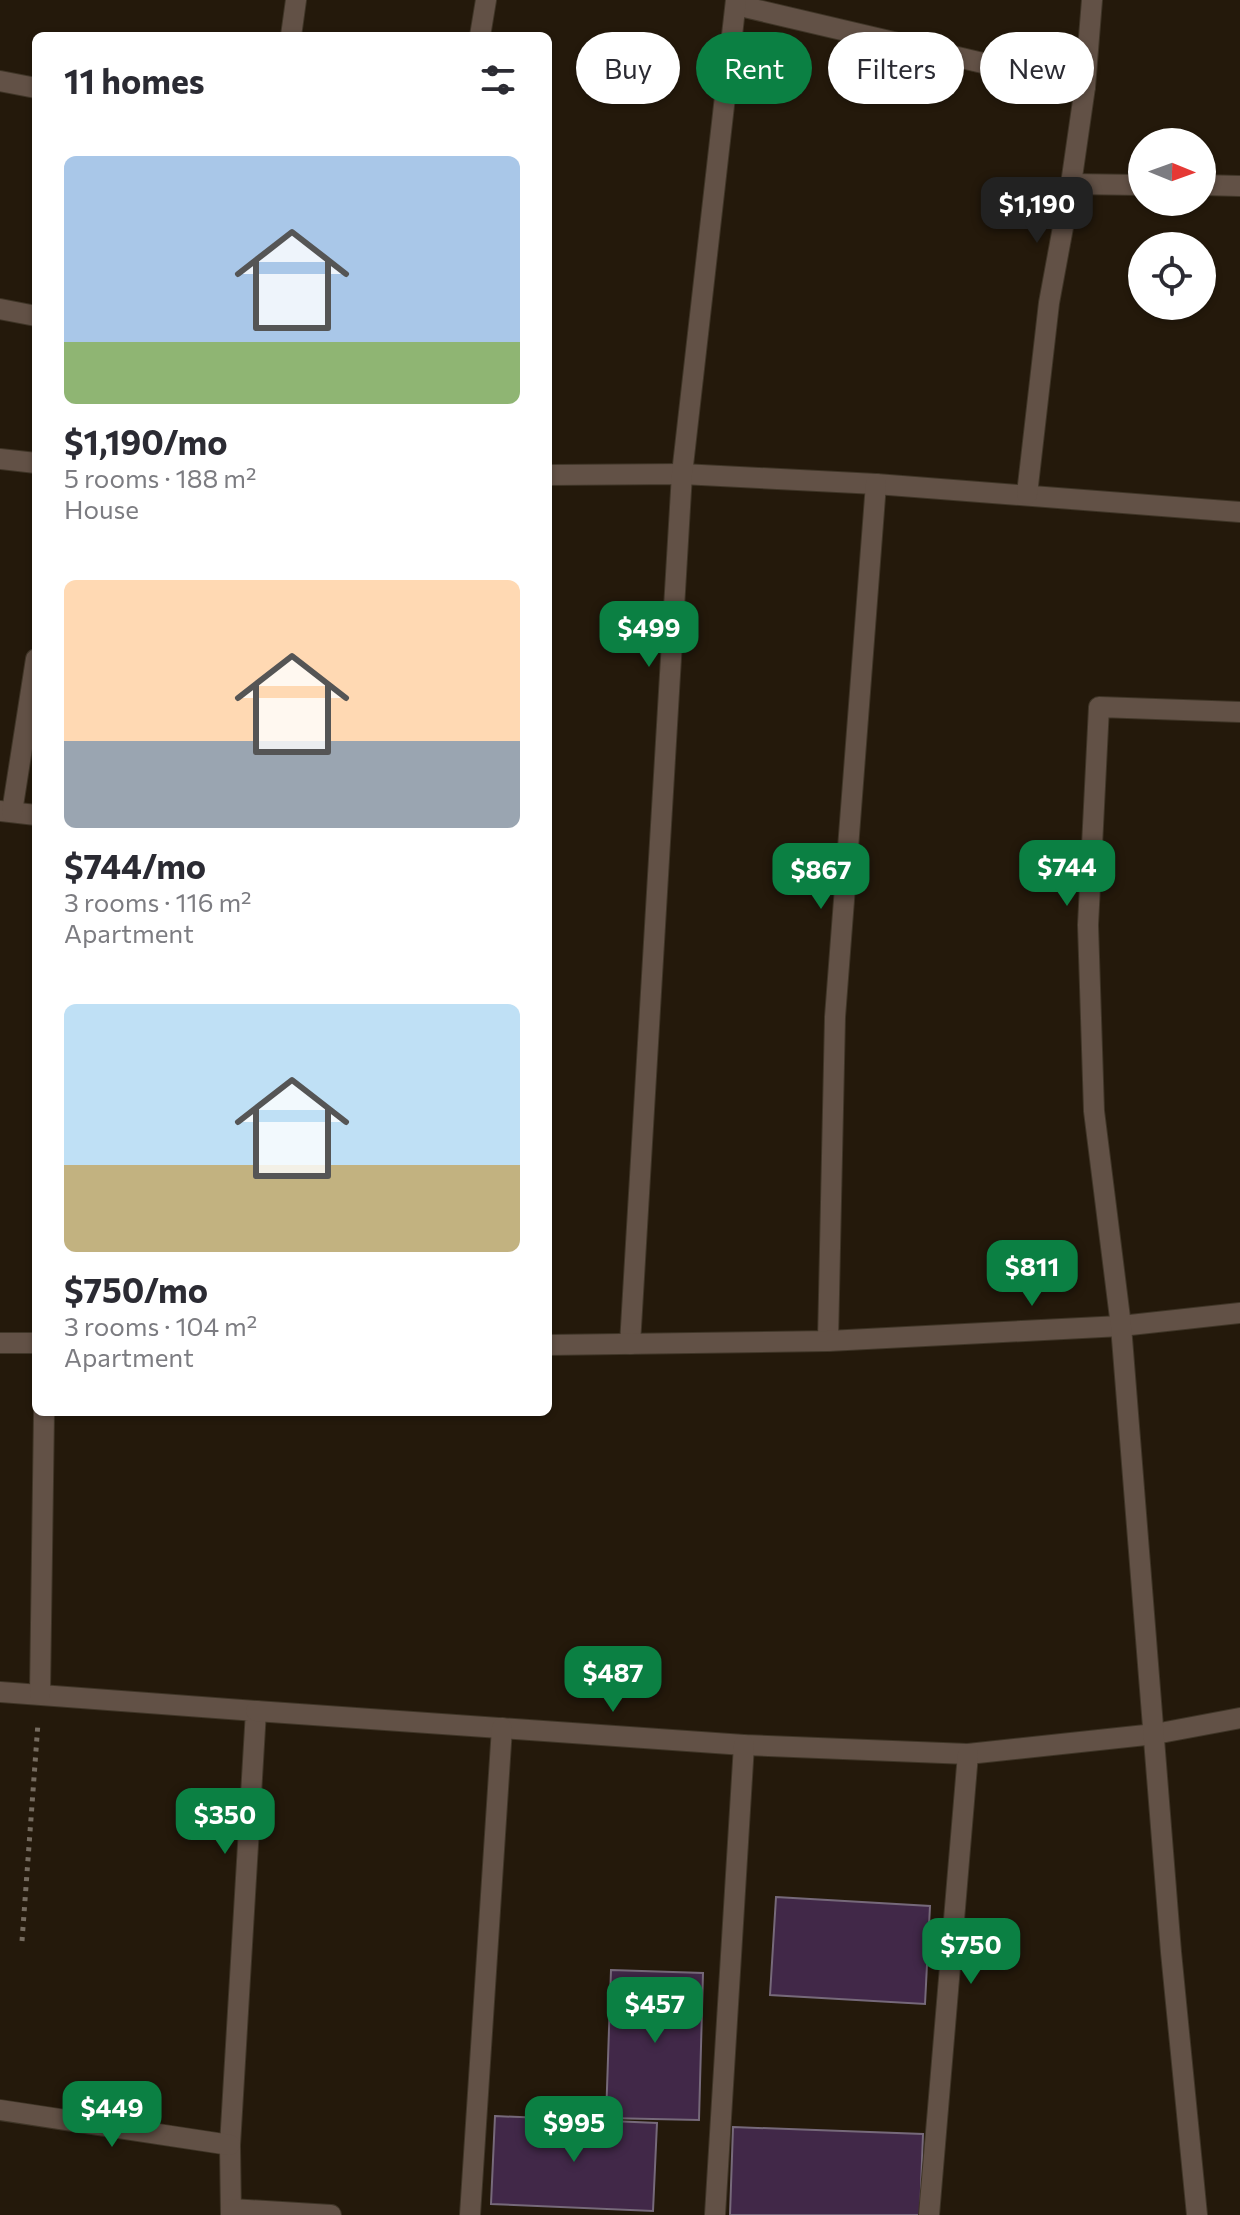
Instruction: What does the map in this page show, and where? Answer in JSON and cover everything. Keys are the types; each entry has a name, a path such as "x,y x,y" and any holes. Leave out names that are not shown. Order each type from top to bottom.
{"street":[{"path":"292,32 296,0"},
{"path":"481,32 486,0"},
{"path":"1089,32 1092,0"},
{"path":"630,1344 682,474 736,3 980,62"},
{"path":"0,81 32,87"},
{"path":"1027,494 1049,303 1083,104"},
{"path":"1071,184 1128,185"},
{"path":"1216,185 1240,186"},
{"path":"0,309 32,315"},
{"path":"0,459 32,463"},
{"path":"552,475 682,474 876,484 1240,512"},
{"path":"828,1341 835,1017 876,484"},
{"path":"32,679 6,812 32,815"},
{"path":"1197,2215 1171,1952 1121,1326 1094,1111 1088,925 1099,707 1240,712"},
{"path":"552,1345 828,1341 1121,1326 1240,1313"},
{"path":"0,1343 32,1343"},
{"path":"40,1694 44,1416"},
{"path":"0,1692 744,1745 968,1754 1155,1734 1240,1718"},
{"path":"256,1711 230,2145 231,2212 331,2215"},
{"path":"470,2215 502,1728"},
{"path":"715,2215 744,1745"},
{"path":"929,2215 968,1754"},
{"path":"0,2110 230,2145"}],"path":[{"path":"22,1941 40,1694"}],"building":[{"path":"776,1897 930,1906 925,2004 770,1995"},
{"path":"611,1970 703,1973 699,2120 606,2118"},
{"path":"495,2116 657,2123 653,2211 491,2204"},
{"path":"733,2127 923,2134 920,2215 730,2215"}]}
